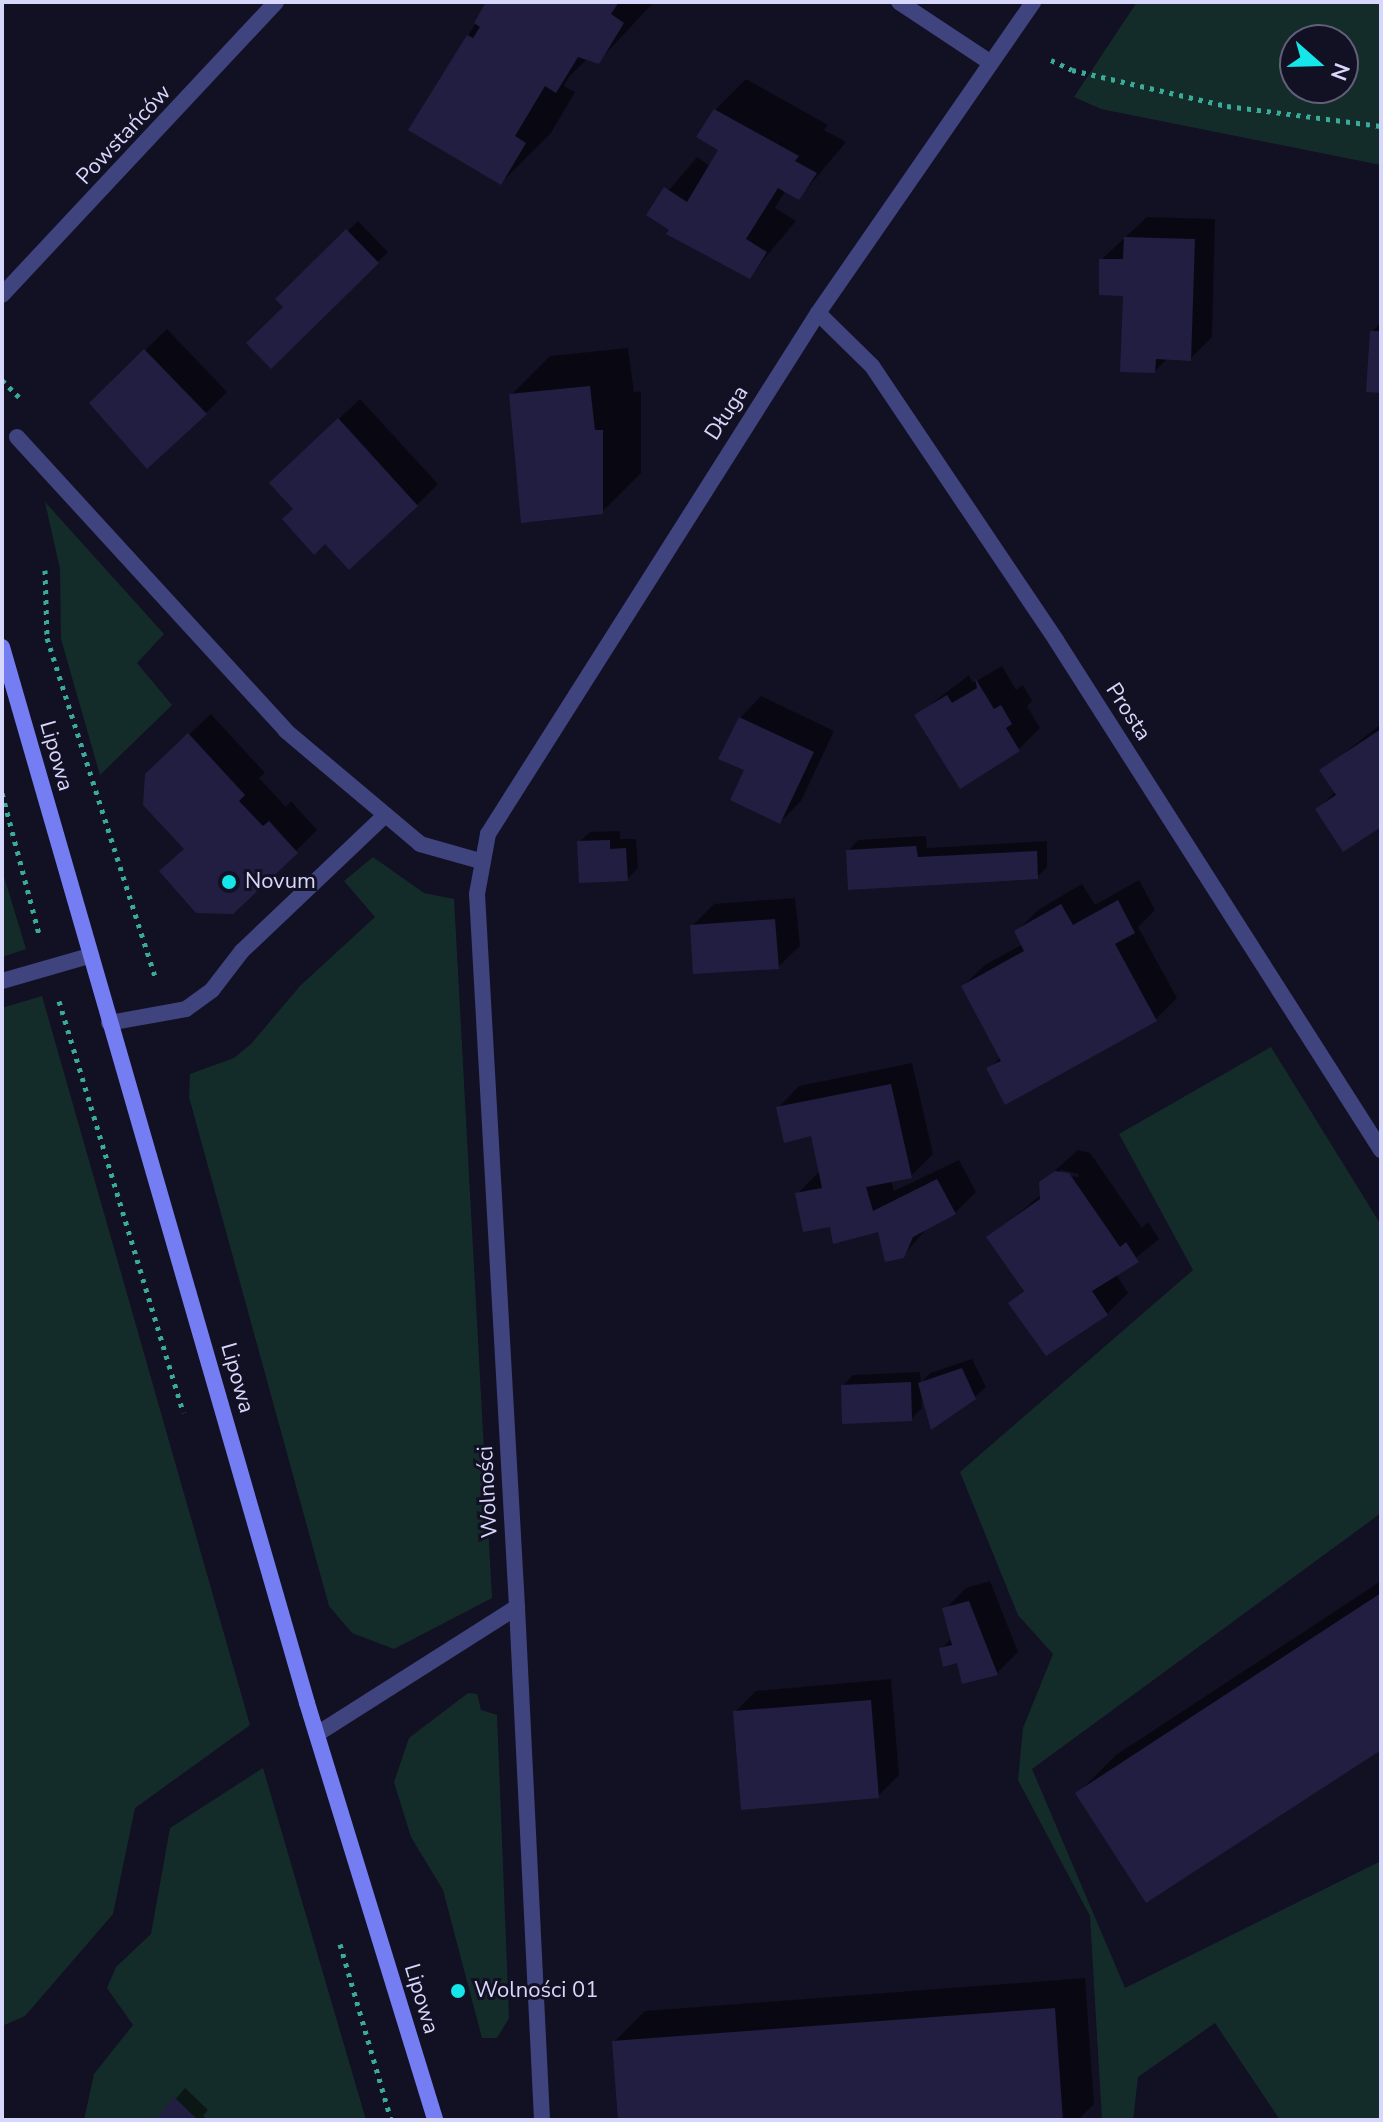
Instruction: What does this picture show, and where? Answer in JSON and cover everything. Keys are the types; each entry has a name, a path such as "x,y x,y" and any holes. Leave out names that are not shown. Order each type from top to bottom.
{"street":[{"name":"Powstańców","path":"2,295 276,2"},
{"path":"899,2 991,63"},
{"name":"Długa","path":"480,861 488,834 597,654 818,313 1033,2"},
{"name":"Prosta","path":"818,313 858,347 881,379 1056,640 1381,1150"},
{"path":"17,437 286,731 383,817 442,854 480,861"},
{"name":"Lipowa","path":"2,647 89,956 317,1734 435,2120"},
{"path":"109,1023 186,1009 212,990 242,951 383,817"},
{"name":"Wolności","path":"480,861 477,894 542,2120"},
{"path":"2,981 89,956"},
{"path":"317,1734 517,1607"}],"path":[{"path":"1051,60 1072,70 1227,106 1381,126"},
{"path":"2,380 19,397"},
{"path":"45,570 47,638 166,1013"}],"green space":[{"path":"1137,2 1381,2 1381,165 1101,109 1074,97"},
{"path":"45,502 164,634 137,663 172,705 100,775 61,639 60,569"},
{"path":"373,857 424,893 454,899 492,1598 394,1649 352,1633 329,1606 189,1097 190,1074 234,1058 251,1044 300,986 375,917 344,881"},
{"path":"2,870 26,949 2,957"},
{"path":"42,996 250,1725 135,1808 113,1914 25,2016 2,2026 2,1008"},
{"path":"1271,1047 1381,1225 1381,1513 1032,1769 1125,1988 1381,1861 1381,2120 1280,2120 1215,2023 1138,2077 1133,2120 1102,2120 1090,1916 1018,1780 1023,1728 1053,1654 1018,1615 960,1472 1193,1270 1119,1134"},
{"path":"468,1693 477,1694 481,1710 497,1715 509,2018 497,2038 482,2038 443,1890 411,1837 394,1782 409,1738"},
{"path":"263,1768 366,2120 84,2120 94,2074 133,2025 107,1988 116,1967 151,1934 170,1828"}],"building":[{"path":"486,2 619,2 611,14 624,23 599,64 578,57 556,93 545,86 515,136 526,143 501,185 408,130 467,35 473,38 480,27 474,23"},
{"path":"714,109 799,156 795,161 817,173 799,200 778,188 746,239 767,252 750,279 666,234 669,230 646,215 664,187 687,202 718,150 696,137"},
{"path":"346,229 379,263 271,369 246,343 283,307 275,299"},
{"path":"1124,237 1195,239 1191,361 1156,359 1155,373 1120,372 1123,296 1099,295 1099,259 1123,259"},
{"path":"1370,331 1381,331 1381,393 1366,392"},
{"path":"144,349 207,414 147,469 89,403"},
{"path":"590,386 595,430 603,430 603,514 521,523 509,394"},
{"path":"338,418 418,506 349,570 325,544 314,555 282,519 293,509 269,483"},
{"path":"975,678 994,709 1001,705 1012,724 1006,728 1020,751 960,789 914,715 947,695 952,703 977,688"},
{"path":"739,717 814,752 780,824 730,800 744,770 718,759"},
{"path":"1381,729 1381,827 1343,852 1315,809 1336,795 1319,770"},
{"path":"188,733 245,795 239,801 263,826 269,821 298,853 233,914 196,913 159,871 184,849 143,805 145,774"},
{"path":"610,840 610,849 626,848 628,881 579,883 577,841"},
{"path":"916,846 918,857 1037,851 1038,879 848,890 846,850"},
{"path":"1118,900 1135,933 1115,944 1157,1021 1005,1105 986,1068 1001,1061 961,986 1024,951 1014,931 1061,904 1073,925"},
{"path":"775,919 779,969 693,974 690,925"},
{"path":"891,1084 912,1178 866,1187 873,1211 937,1179 956,1214 913,1237 904,1258 885,1262 878,1232 833,1244 830,1227 803,1232 795,1193 822,1188 811,1136 784,1143 776,1107"},
{"path":"1055,1171 1069,1173 1120,1247 1126,1242 1139,1262 1092,1291 1108,1315 1046,1356 1008,1303 1024,1291 986,1237 1040,1199 1039,1182"},
{"path":"962,1368 976,1399 931,1430 918,1383"},
{"path":"911,1382 912,1421 842,1424 841,1385"},
{"path":"1381,1593 1381,1750 1146,1903 1075,1793"},
{"path":"969,1601 998,1675 962,1684 957,1663 943,1667 939,1648 952,1645 942,1608"},
{"path":"871,1700 879,1798 741,1810 733,1711"},
{"path":"1055,2008 1063,2120 618,2120 612,2041"},
{"path":"174,2097 198,2120 155,2120"}],"place":[{"name":"Novum","path":"229,882"},
{"name":"Wolności 01","path":"458,1991"}]}
